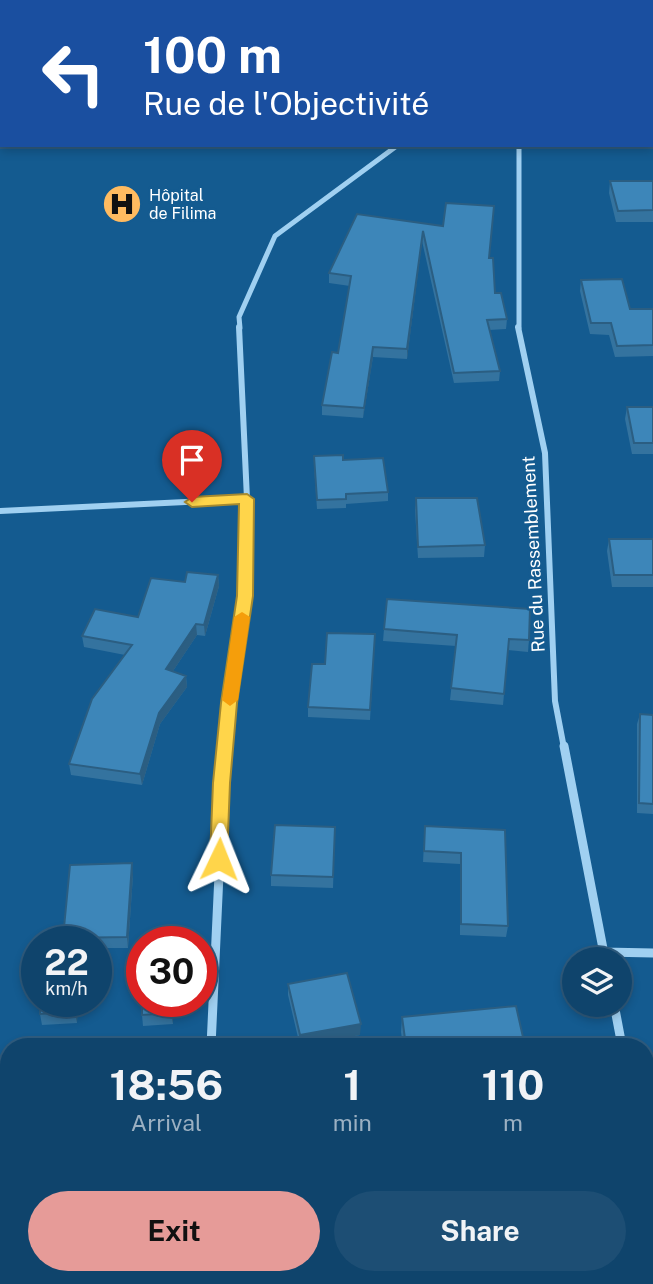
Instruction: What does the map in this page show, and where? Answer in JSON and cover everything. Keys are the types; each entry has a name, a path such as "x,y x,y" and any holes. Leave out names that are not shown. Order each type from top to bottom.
{"street":[{"path":"211,1038 222,783 229,703 245,596 247,499 239,317 275,236 395,147"},
{"name":"Rue du Rassemblement","path":"519,147 517,320 545,453 555,701 602,947"},
{"path":"0,512 247,499"},
{"path":"632,954 653,953"},
{"path":"616,1017 620,1038"}],"building":[{"path":"610,181 653,181 653,210 618,211"},
{"path":"446,203 494,206 489,258 493,258 495,293 501,293 507,319 487,320 500,371 454,373 423,231 407,349 373,347 364,408 322,405 332,352 338,353 351,276 329,273 357,214 443,226"},
{"path":"622,279 630,309 653,309 653,345 617,346 611,323 591,323 581,280"},
{"path":"627,407 653,407 653,443 634,443"},
{"path":"343,455 343,460 383,458 388,492 346,494 346,499 317,500 314,456"},
{"path":"416,498 477,498 485,545 418,547"},
{"path":"609,539 653,539 653,575 614,575"},
{"path":"187,572 218,575 204,625 196,624 166,669 186,676 159,713 140,774 69,764 92,699 132,645 82,636 95,609 138,617 151,578 185,582"},
{"path":"387,599 530,609 529,640 509,639 504,694 451,688 457,635 384,629"},
{"path":"327,633 375,634 370,710 308,707 312,664 325,664"},
{"path":"640,714 653,715 653,804 639,803"},
{"path":"275,825 335,827 333,877 271,875"},
{"path":"425,826 505,830 508,926 461,924 461,853 424,851"},
{"path":"132,863 126,937 112,937 112,926 64,926 70,865"},
{"path":"347,973 361,1024 300,1035 288,984"},
{"path":"516,1006 523,1038 405,1038 402,1017"}],"slow traffic":[{"path":"230,700 242,617"}],"place":[{"name":"Hôpital de Filima","path":"122,204"}],"route":[{"path":"192,502 247,499 245,596 229,703 219,859"}]}
